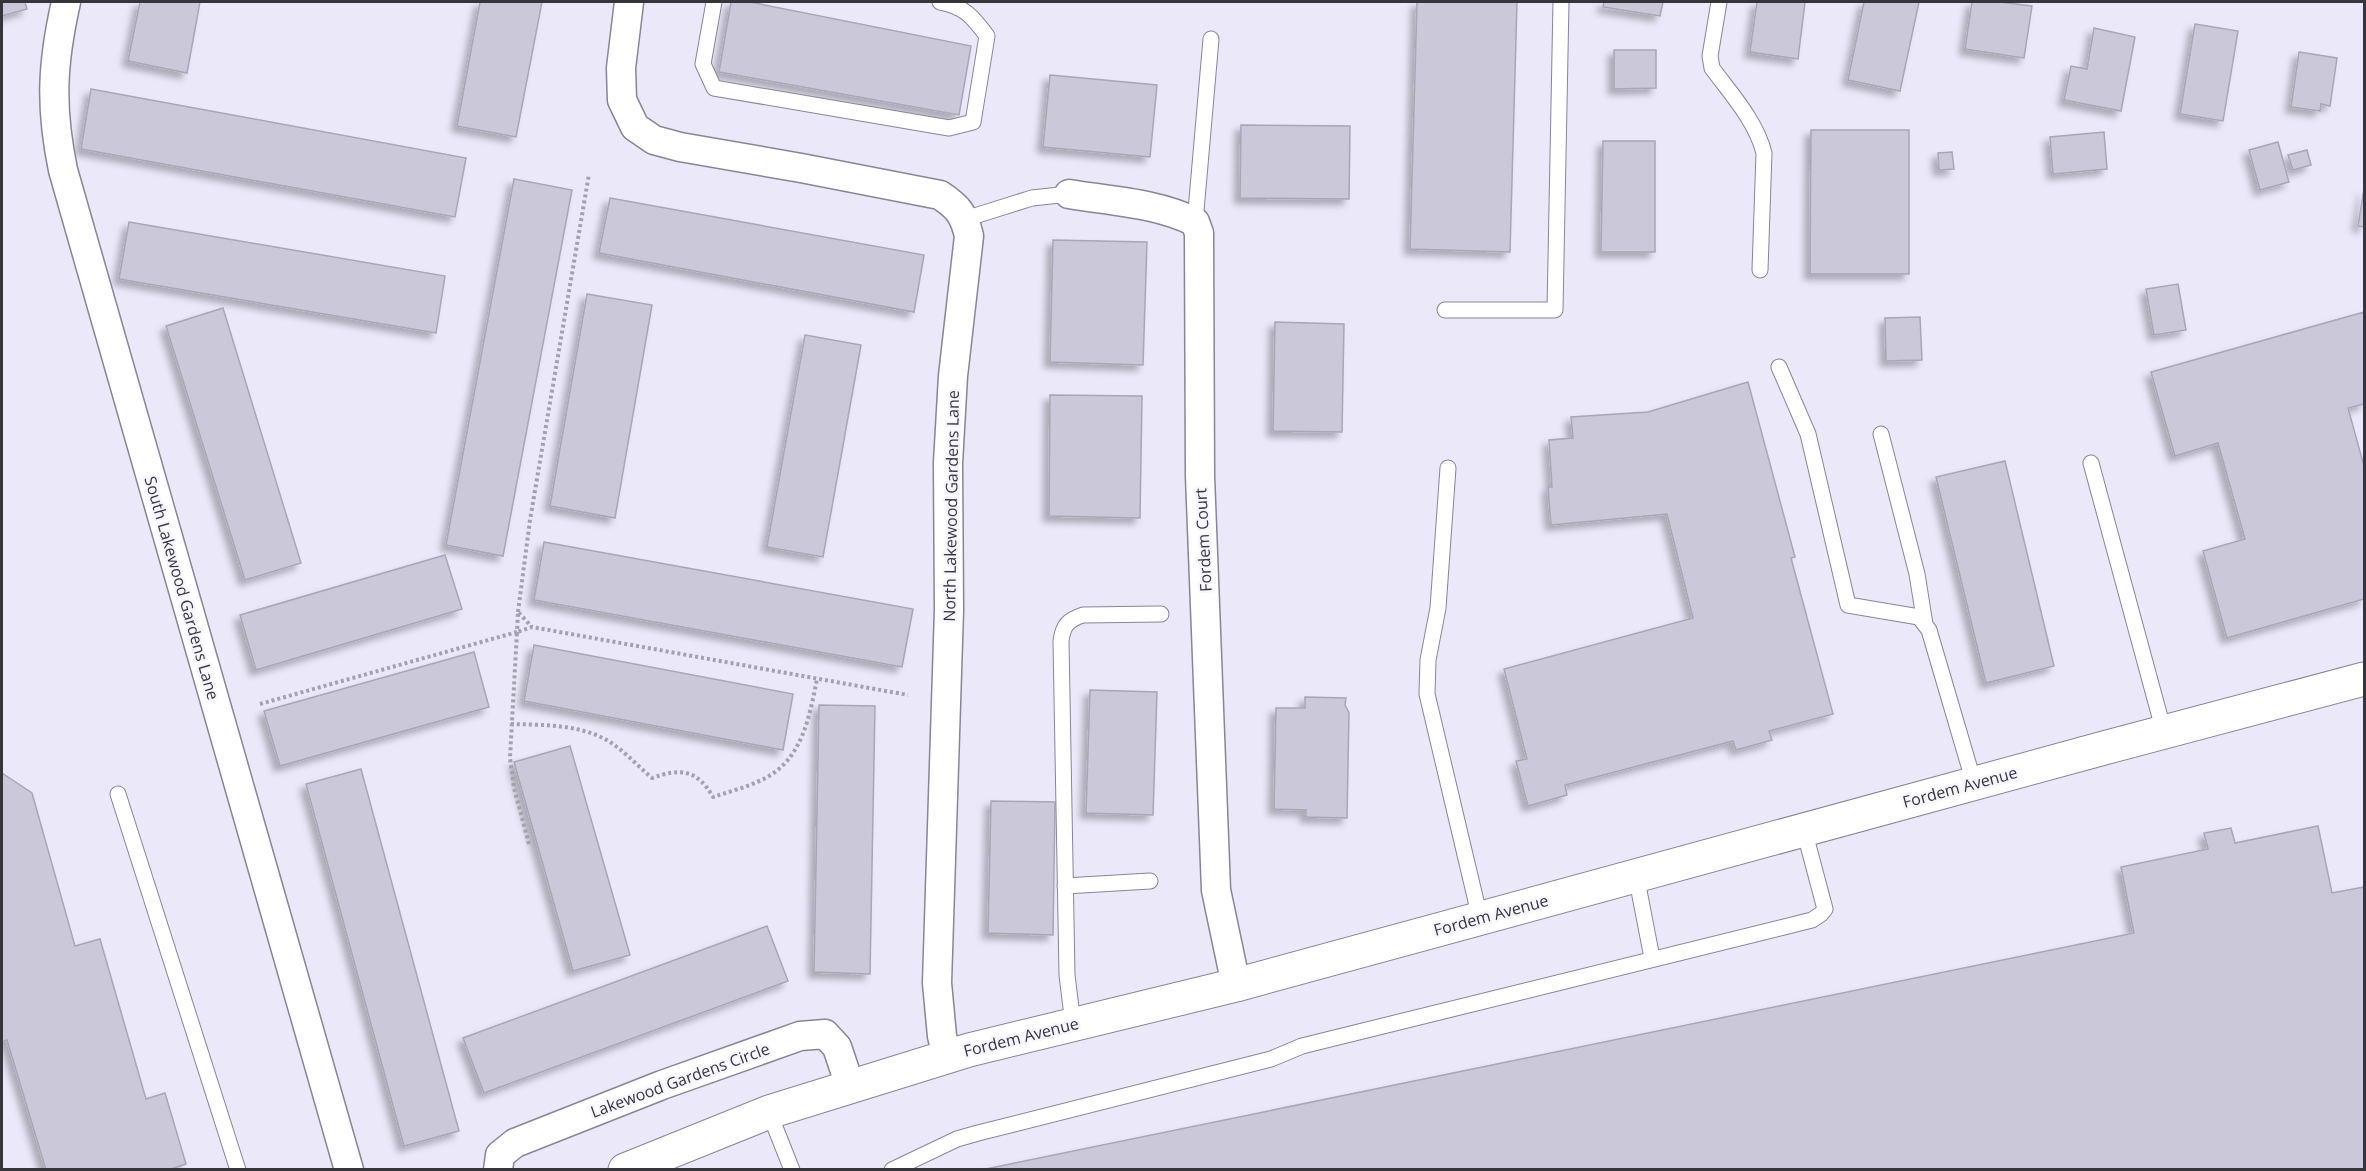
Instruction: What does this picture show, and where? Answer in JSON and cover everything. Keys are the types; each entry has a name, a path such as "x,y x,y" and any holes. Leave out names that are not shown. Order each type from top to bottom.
{"street":[{"name":"South Lakewood Gardens Lane","path":"66,2 58,36 53,85 56,135 63,170 349,1170"},
{"path":"629,2 621,68 622,100 635,127 654,140 680,147 940,195 955,205 965,219"},
{"path":"1069,194 1154,208 1195,222"},
{"name":"North Lakewood Gardens Lane","path":"947,1056 942,1036 937,983 949,610 948,463 953,376 969,236 965,219"},
{"name":"Fordem Court","path":"1195,222 1199,233 1200,476 1216,890 1236,985"},
{"name":"Fordem Avenue","path":"627,1169 769,1112 947,1056 1236,985 2364,679"},
{"name":"Lakewood Gardens Circle","path":"498,1170 500,1155 515,1143 662,1085 800,1036 825,1035 837,1047 850,1086"}],"lane":[{"path":"714,2 703,64 714,88 949,128 973,122 987,36 975,20 957,3 940,2"},
{"path":"1445,310 1554,310 1561,2"},
{"path":"1719,2 1710,56 1712,68 1754,126 1761,139 1764,153 1760,270"},
{"path":"1195,222 1211,39"},
{"path":"965,219 1032,198 1069,194"},
{"path":"1779,367 1808,434 1848,605 1919,617 1929,630 1974,783"},
{"path":"1881,434 1917,574 1924,624"},
{"path":"2091,463 2164,732"},
{"path":"1449,468 1438,608 1428,660 1427,694 1480,918"},
{"path":"1073,1024 1067,975 1061,641 1063,627 1072,619 1083,615 1161,614"},
{"path":"118,794 238,1170"},
{"path":"892,1170 957,1139 978,1133 1271,1059 1302,1046 1812,920 1825,909 1804,830"},
{"path":"1636,876 1652,958"},
{"path":"1065,886 1150,881"},
{"path":"769,1112 792,1170"}],"path":[{"path":"529,843 511,773 518,612 530,520 589,174"},
{"path":"518,612 532,627"},
{"path":"260,704 532,627 908,695"},
{"path":"512,724 561,727 598,736 615,746 652,778 669,772 683,772 696,776 706,785 712,797 770,775 785,763 795,750 805,729 817,679"}],"building":[{"path":"2,2 25,2 27,9 2,16"},
{"path":"140,2 200,2 187,73 128,61"},
{"path":"480,2 542,2 516,137 457,126"},
{"path":"731,2 750,2 971,46 959,115 719,72"},
{"path":"1417,2 1517,2 1510,252 1410,249"},
{"path":"1604,2 1663,2 1660,16 1603,7"},
{"path":"1757,2 1805,2 1798,59 1750,52"},
{"path":"1864,2 1919,2 1900,91 1848,80"},
{"path":"1972,2 2032,6 2024,58 1965,49"},
{"path":"2195,24 2238,31 2223,121 2180,114"},
{"path":"2094,28 2135,37 2121,111 2064,100 2071,66 2087,69"},
{"path":"1614,50 1656,50 1656,88 1614,89"},
{"path":"2299,52 2337,58 2330,106 2321,104 2320,111 2291,107"},
{"path":"1050,75 1157,85 1150,157 1043,147"},
{"path":"91,89 466,158 455,217 81,149"},
{"path":"1241,125 1350,126 1349,199 1240,198"},
{"path":"1811,130 1909,130 1909,274 1810,274"},
{"path":"2104,132 2107,169 2053,174 2050,137"},
{"path":"1603,141 1655,141 1655,252 1601,252"},
{"path":"2278,142 2289,182 2260,190 2249,150"},
{"path":"2307,150 2311,165 2293,170 2288,155"},
{"path":"1952,152 1954,169 1939,170 1938,153"},
{"path":"514,179 572,190 503,556 446,545"},
{"path":"2364,189 2364,227 2358,226"},
{"path":"610,198 924,255 914,312 599,253"},
{"path":"129,222 445,276 436,333 119,279"},
{"path":"1053,240 1147,242 1143,365 1050,362"},
{"path":"2178,284 2186,330 2154,335 2146,289"},
{"path":"587,294 652,305 615,518 550,506"},
{"path":"223,308 301,563 245,580 166,326"},
{"path":"2364,312 2364,404 2348,408 2364,466 2364,599 2227,638 2203,551 2245,539 2218,443 2175,456 2151,372"},
{"path":"1920,317 1922,360 1886,361 1885,318"},
{"path":"1275,322 1344,324 1342,432 1273,431"},
{"path":"805,335 861,345 823,557 767,547"},
{"path":"1748,382 1795,557 1791,558 1833,714 1769,731 1772,740 1736,750 1733,741 1565,785 1567,795 1528,806 1516,761 1527,759 1504,669 1693,618 1667,514 1551,525 1548,487 1552,487 1549,440 1573,438 1571,417 1648,412"},
{"path":"1050,395 1142,396 1140,518 1049,516"},
{"path":"2005,461 2054,666 1986,683 1936,477"},
{"path":"544,542 913,609 902,667 534,600"},
{"path":"445,555 462,609 256,670 240,615"},
{"path":"534,645 793,694 783,750 524,701"},
{"path":"474,652 489,707 280,766 264,711"},
{"path":"1090,690 1157,692 1153,815 1086,813"},
{"path":"1305,697 1346,698 1345,705 1349,713 1347,818 1306,817 1306,810 1274,809 1276,708 1305,708"},
{"path":"819,705 875,706 870,974 814,972"},
{"path":"570,746 630,955 573,971 514,762"},
{"path":"361,769 459,1131 404,1146 306,784"},
{"path":"2,773 32,793 75,946 100,939 146,1099 165,1093 186,1164 168,1170 46,1170 7,1040 2,1042"},
{"path":"991,801 1055,802 1053,935 988,933"},
{"path":"2318,826 2332,893 2364,887 2364,1170 981,1170 2134,933 2121,867 2208,849 2204,833 2231,828 2235,843"},
{"path":"767,926 788,981 484,1093 463,1038"}]}
